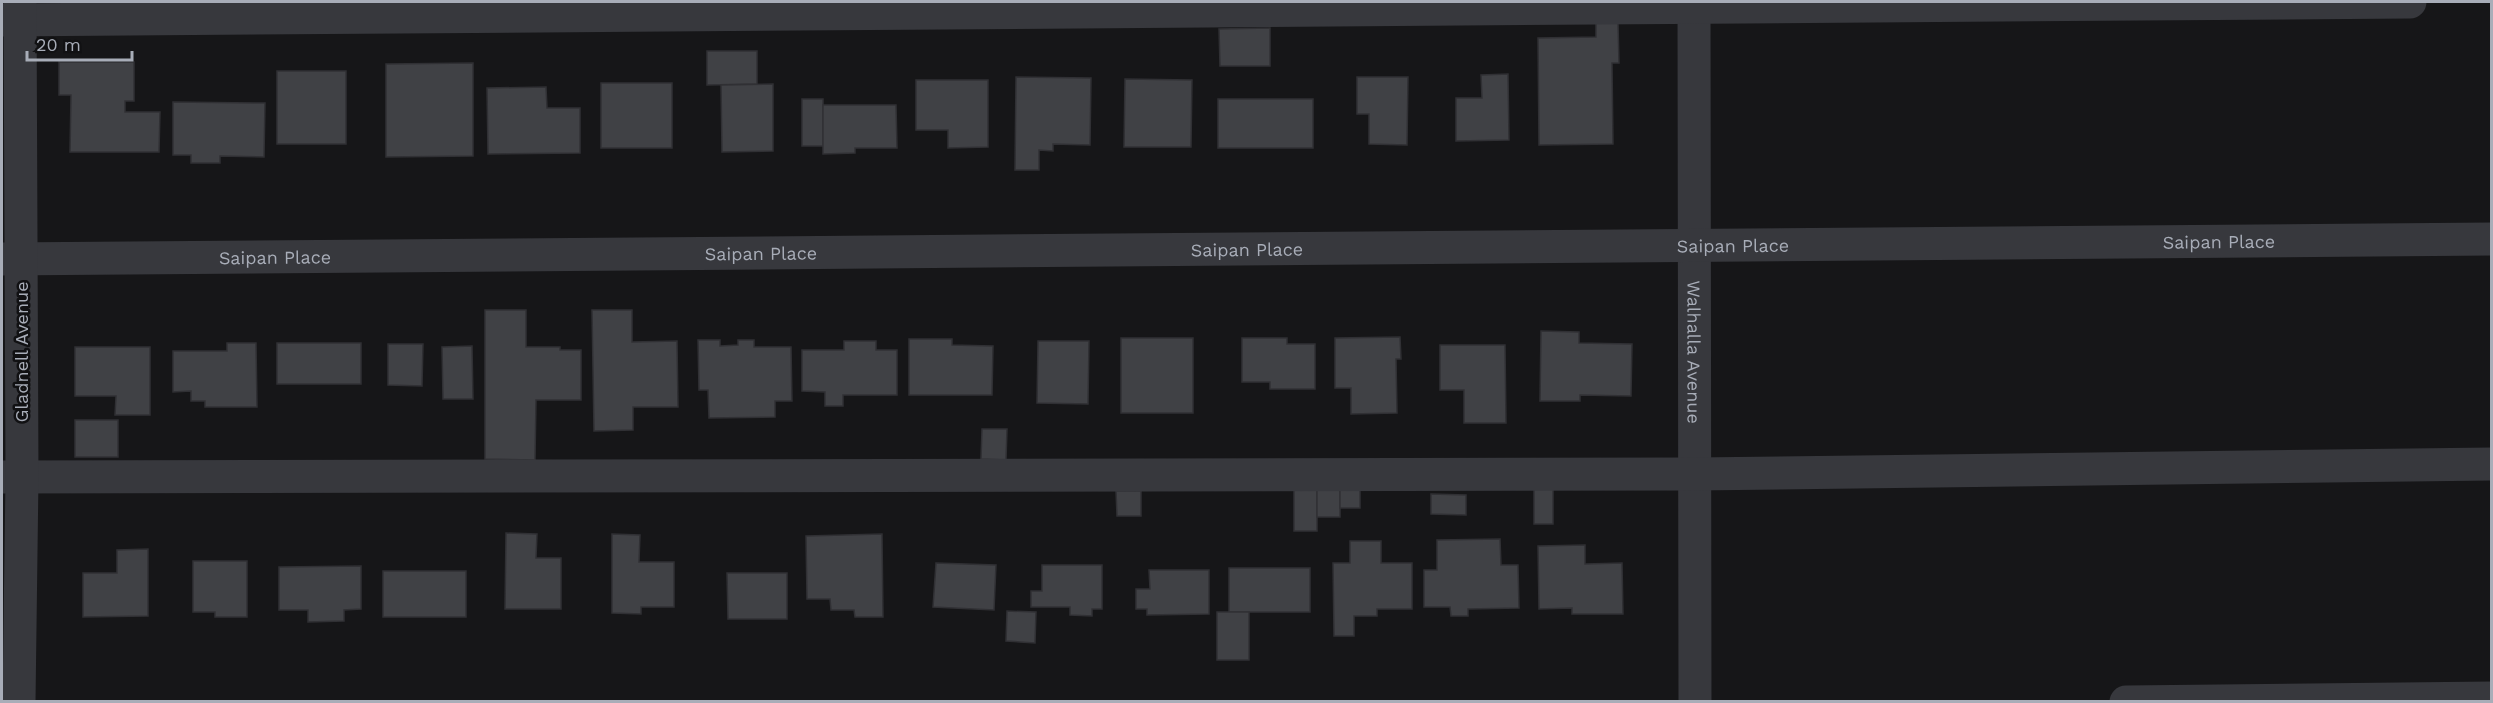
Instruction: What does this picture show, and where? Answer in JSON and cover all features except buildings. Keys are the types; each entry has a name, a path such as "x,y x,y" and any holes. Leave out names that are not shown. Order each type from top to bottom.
{"street":[{"path":"14,14 2410,2"},
{"name":"Walhalla Avenue","path":"1694,4 1695,702"},
{"name":"Gladnell Avenue","path":"14,14 11,259 12,477 19,702"},
{"name":"Saipan Place","path":"11,259 2492,239"},
{"path":"12,477 1695,474 2492,464"},
{"path":"2126,702 2492,698"}]}
